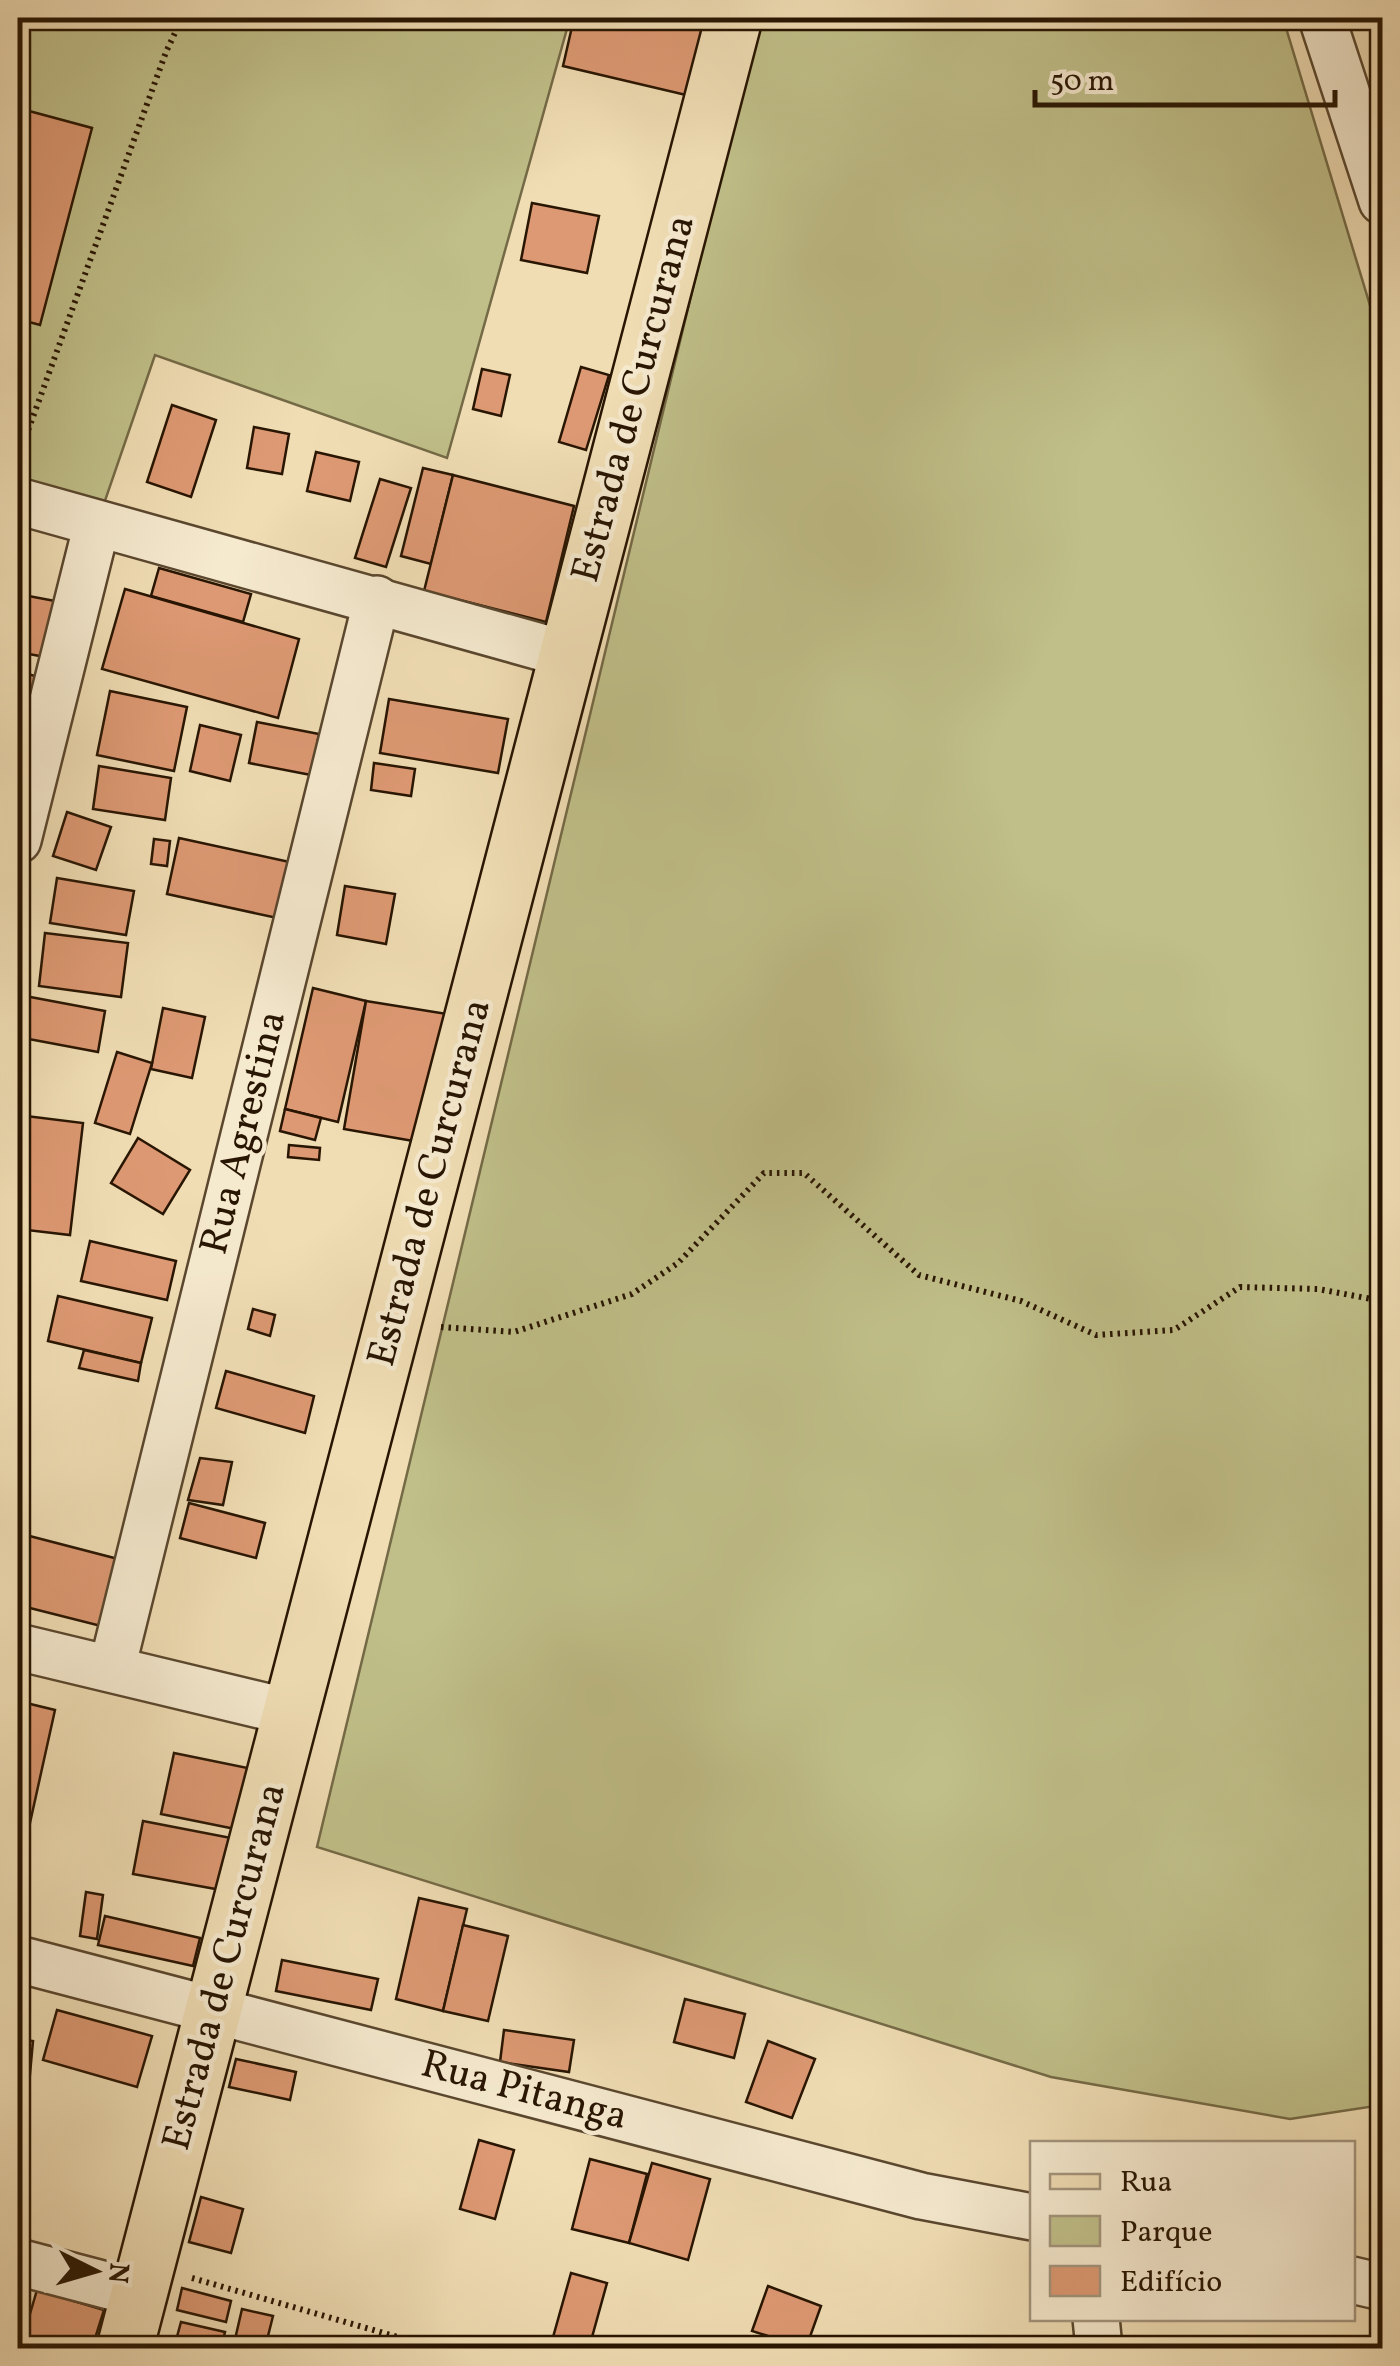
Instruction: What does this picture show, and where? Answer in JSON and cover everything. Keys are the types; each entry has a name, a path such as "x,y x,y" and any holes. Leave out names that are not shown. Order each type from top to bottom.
{"main road":[{"name":"Estrada de Curcurana","path":"125,2348 734,18"}],"street":[{"path":"1322,18 1382,200"},
{"path":"18,500 569,655"},
{"path":"18,840 97,524"},
{"name":"Rua Agrestina","path":"112,1668 378,599"},
{"path":"18,1647 293,1713"},
{"name":"Rua Pitanga","path":"18,1959 921,2196 1030,2217"},
{"path":"18,2262 144,2279"},
{"path":"1355,2281 1382,2287"},
{"path":"1096,2321 1099,2348"}],"path":[{"path":"18,458 166,52 182,18"},
{"path":"395,1323 514,1332 632,1294 678,1263 764,1172 804,1174 919,1275 1022,1301 1096,1334 1174,1330 1240,1287 1318,1289 1382,1301"},
{"path":"144,2279 436,2348"}],"green space":[{"path":"18,18 570,18 447,458 155,355 97,524 18,500"},
{"path":"758,18 1283,18 1382,345 1382,2105 1290,2119 1051,2077 317,1847"}],"building":[{"path":"574,18 675,18 703,24 686,95 563,66"},
{"path":"18,108 92,128 40,325 18,319"},
{"path":"532,203 599,216 587,273 521,260"},
{"path":"581,367 609,375 586,450 559,442"},
{"path":"482,369 510,375 501,416 473,409"},
{"path":"172,405 216,420 191,497 147,482"},
{"path":"254,427 289,434 282,474 247,468"},
{"path":"316,452 359,462 350,501 307,491"},
{"path":"423,468 453,475 431,564 401,556"},
{"path":"453,475 574,506 546,622 424,591"},
{"path":"380,479 411,488 386,567 355,558"},
{"path":"159,568 251,594 243,622 151,596"},
{"path":"125,589 299,639 278,718 102,669"},
{"path":"18,594 55,601 45,657 18,652"},
{"path":"18,671 45,679 31,731 18,727"},
{"path":"110,691 187,707 174,771 97,755"},
{"path":"389,699 508,719 498,773 380,753"},
{"path":"257,722 319,734 311,775 249,763"},
{"path":"200,725 241,735 230,781 190,771"},
{"path":"374,763 415,769 411,796 371,790"},
{"path":"99,766 171,778 165,820 93,809"},
{"path":"67,812 111,827 96,870 53,856"},
{"path":"179,838 294,863 282,919 167,894"},
{"path":"154,839 170,841 167,866 151,864"},
{"path":"57,878 134,891 126,935 50,923"},
{"path":"345,886 395,894 386,944 337,935"},
{"path":"45,933 128,943 121,997 39,986"},
{"path":"313,988 366,1001 338,1122 285,1109"},
{"path":"25,996 105,1011 98,1052 18,1037"},
{"path":"366,1001 447,1014 425,1143 344,1129"},
{"path":"163,1008 205,1017 192,1078 151,1069"},
{"path":"117,1052 152,1063 130,1134 95,1123"},
{"path":"285,1109 321,1118 315,1140 280,1131"},
{"path":"18,1115 83,1123 70,1235 18,1229"},
{"path":"138,1138 190,1170 163,1214 111,1183"},
{"path":"289,1145 320,1148 319,1160 288,1157"},
{"path":"90,1241 176,1261 167,1300 81,1281"},
{"path":"58,1296 152,1318 141,1363 48,1341"},
{"path":"253,1309 275,1315 270,1336 248,1329"},
{"path":"84,1350 141,1363 138,1381 79,1368"},
{"path":"226,1371 314,1396 305,1433 216,1408"},
{"path":"200,1458 232,1462 223,1505 188,1500"},
{"path":"189,1503 265,1523 256,1558 180,1538"},
{"path":"18,1533 118,1559 101,1626 18,1605"},
{"path":"18,1701 55,1710 18,1877"},
{"path":"174,1753 257,1770 245,1831 161,1814"},
{"path":"143,1821 231,1838 221,1890 133,1874"},
{"path":"86,1892 103,1895 97,1939 80,1936"},
{"path":"419,1898 467,1909 443,2011 396,1999"},
{"path":"105,1916 200,1938 193,1966 98,1945"},
{"path":"463,1925 508,1936 488,2021 443,2011"},
{"path":"282,1960 378,1979 371,2010 276,1991"},
{"path":"685,1999 745,2014 734,2058 674,2042"},
{"path":"57,2010 152,2036 137,2087 43,2060"},
{"path":"504,2030 574,2040 569,2072 500,2062"},
{"path":"18,2039 33,2041 28,2096 18,2095"},
{"path":"768,2041 815,2059 792,2118 746,2102"},
{"path":"236,2059 296,2072 290,2100 229,2087"},
{"path":"479,2140 514,2150 495,2219 460,2209"},
{"path":"590,2159 647,2174 629,2243 572,2229"},
{"path":"652,2163 710,2179 688,2260 629,2243"},
{"path":"201,2197 243,2209 231,2253 189,2242"},
{"path":"571,2273 607,2283 589,2348 550,2348"},
{"path":"768,2286 821,2306 806,2348 752,2331"},
{"path":"182,2288 231,2301 226,2322 177,2310"},
{"path":"37,2290 104,2310 92,2348 47,2348 22,2341"},
{"path":"242,2309 273,2316 265,2348 233,2348"},
{"path":"181,2322 225,2332 221,2348 175,2344"},
{"path":"22,2341 47,2348 19,2348"}]}
